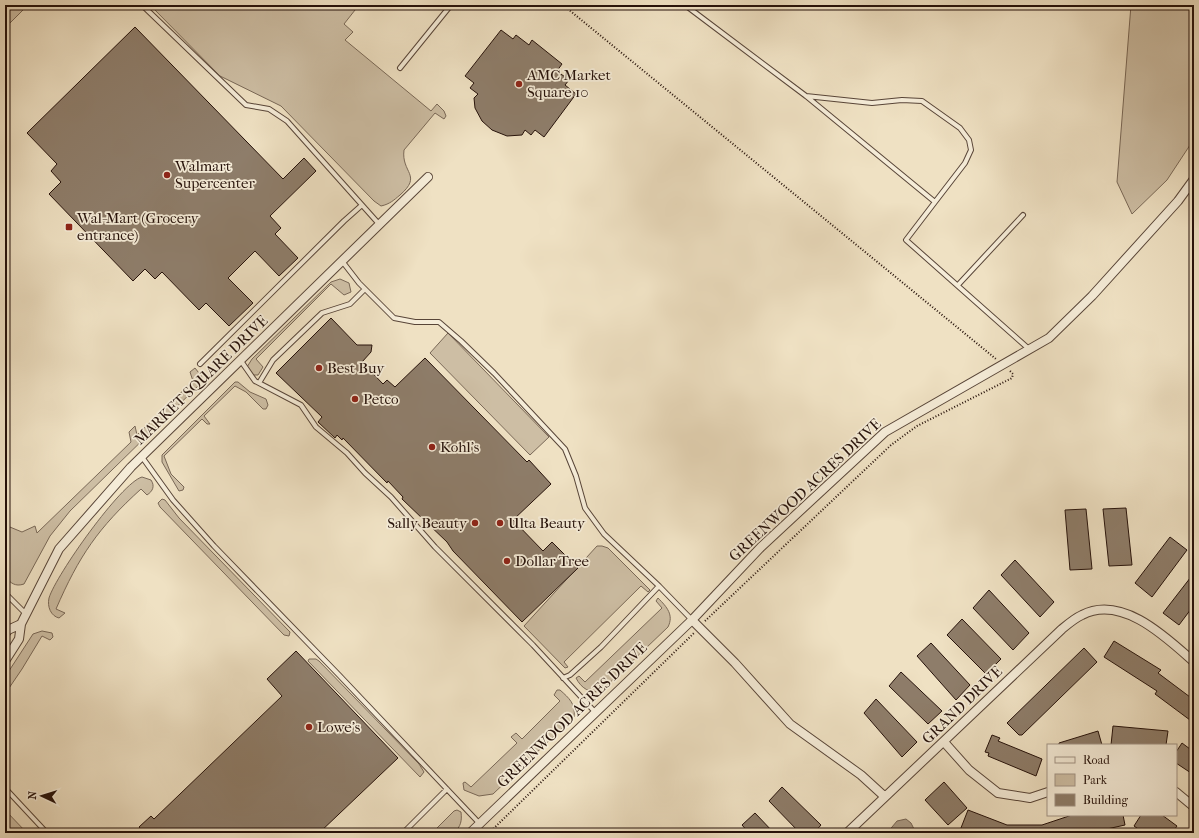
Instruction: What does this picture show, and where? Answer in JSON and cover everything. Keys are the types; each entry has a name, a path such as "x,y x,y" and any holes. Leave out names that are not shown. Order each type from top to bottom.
{"street":[{"name":"MARKET SQUARE DRIVE","path":"5,661 19,639 21,624 59,549 142,457 428,177"},
{"name":"GREENWOOD ACRES DRIVE","path":"470,833 692,620 761,547 885,432 1049,338 1092,296 1178,201 1194,179"},
{"name":"GRAND DRIVE","path":"847,833 884,796 944,742 1062,629 1082,614 1116,611 1139,618 1194,662"},
{"path":"692,620 735,662 790,724 861,775 884,796"},
{"path":"5,634 8,630 21,624"},
{"path":"944,742 969,770 998,792 1030,798 1047,792"},
{"path":"1177,793 1194,807"}],"lane":[{"path":"142,5 246,105 269,109 287,121 380,224"},
{"path":"400,68 451,5"},
{"path":"685,5 806,96 935,202"},
{"path":"806,96 872,103 902,100 922,101 960,128 969,140 970,150 965,163 906,240 1030,350"},
{"path":"200,364 362,205"},
{"path":"958,285 1023,215"},
{"path":"342,261 365,290 394,318 415,322 439,322 494,373 565,448 585,508 604,534 660,586 692,620"},
{"path":"259,383 273,360 322,313 350,304 365,290"},
{"path":"241,361 247,372 259,383 301,405 316,427 347,453 391,498 435,547 564,678 595,712"},
{"path":"142,457 172,500 214,546 480,824"},
{"path":"564,678 570,675 601,646 660,586"},
{"path":"5,593 26,614"},
{"path":"5,788 47,833"},
{"path":"403,833 447,789"}],"path":[{"path":"563,5 997,359"},
{"path":"713,614 891,445 917,426 1012,378 1013,374"},
{"path":"488,833 684,642"}],"green space":[{"path":"5,5 28,5 5,28"},
{"path":"150,5 359,5 344,24 353,32 345,40 431,111 437,104 444,111 446,116 444,119 435,113 404,150 405,164 411,178 410,183 396,199 381,206 374,201 281,106 220,76"},
{"path":"1131,5 1194,5 1194,139 1167,180 1132,214 1117,182"},
{"path":"340,279 349,283 351,292 344,295 331,284 256,359 263,367 258,375 252,375 247,367 252,359 331,282"},
{"path":"448,333 549,437 530,455 430,353"},
{"path":"195,368 202,377 199,385 70,511 50,536 24,584 16,585 9,581 5,577 5,525 22,532 35,526 37,533 131,442 129,432 135,426 137,435 193,381 190,372"},
{"path":"235,382 238,382 250,392 266,399 268,405 266,409 263,409 246,392 235,386 204,416 210,424 207,424 202,419 164,456 171,474 184,487 183,490 179,491 162,462 162,455"},
{"path":"142,477 151,480 153,486 151,492 147,495 141,489 101,530 82,558 64,590 56,609 65,613 59,618 56,617 50,611 49,605 49,598 54,586 76,551 105,512 132,483"},
{"path":"162,499 165,500 179,518 290,632 289,636 284,635 160,507 158,503"},
{"path":"597,546 608,548 650,590 648,592 641,586 564,662 568,667 565,668 524,626"},
{"path":"658,598 669,611 670,623 668,627 601,691 593,692 580,685 576,678 579,676 585,682 662,608 656,601"},
{"path":"42,631 52,633 53,637 50,640 42,636 5,694 5,677 33,634"},
{"path":"309,659 316,659 319,661 419,764 424,772 420,777 308,661"},
{"path":"557,690 560,690 573,705 574,717 493,794 479,796 464,790 463,783 465,782 471,787 517,743 511,737 516,733 522,739 560,701 554,695"},
{"path":"5,810 27,833 5,833"},
{"path":"457,810 461,812 461,821 460,826 454,833 432,833 454,811"}],"shaded area":[{"path":"906,819 911,823 916,833 887,833 897,821"}],"building":[{"name":"Walmart Supercenter","path":"135,27 283,179 304,158 316,171 270,216 281,228 275,234 298,258 279,276 255,251 228,278 253,303 229,326 206,303 199,310 162,272 155,279 145,269 133,281 49,194 61,182 51,171 57,164 27,133"},
{"name":"AMC Market Square 10","path":"501,30 513,39 516,35 529,45 532,40 562,64 557,71 569,80 565,85 576,94 544,137 535,130 531,135 525,130 522,135 507,136 492,130 482,121 475,108 474,98 478,94 470,88 474,83 465,76"},
{"path":"331,318 357,345 372,345 371,352 362,362 383,384 387,380 395,387 425,358 527,462 529,460 551,484 513,520 543,551 552,542 578,568 522,622 453,551 447,542 402,499 403,497 388,481 387,483 343,438 342,440 337,435 335,438 318,422 322,417 276,373"},
{"path":"1126,508 1132,565 1109,566 1103,509"},
{"path":"1086,509 1092,569 1070,570 1065,510"},
{"path":"1170,537 1187,550 1152,597 1135,583"},
{"path":"1015,560 1054,602 1040,617 1001,575"},
{"path":"1194,573 1194,605 1179,625 1163,613"},
{"path":"989,590 1029,633 1013,650 973,608"},
{"path":"962,619 1001,659 986,674 947,635"},
{"path":"1114,641 1161,670 1158,673 1194,700 1194,723 1155,694 1157,691 1104,657"},
{"path":"931,643 970,685 956,700 917,656"},
{"path":"1084,648 1097,662 1022,735 1019,735 1007,723"},
{"name":"Lowe's","path":"296,651 398,758 319,833 144,833 139,827 151,816 154,819 282,696 267,679"},
{"path":"901,672 942,711 928,724 889,686"},
{"path":"876,699 917,742 902,757 864,713"},
{"path":"1113,726 1168,731 1166,744 1111,744"},
{"path":"1098,731 1102,744 1059,744"},
{"path":"992,735 1000,738 998,741 1042,759 1036,776 988,756 989,753 985,752"},
{"path":"1182,743 1194,752 1194,775 1177,764 1177,750"},
{"path":"944,782 967,808 948,825 925,800"},
{"path":"782,787 821,825 814,833 800,833 769,801"},
{"path":"968,810 1007,825 1042,825 1069,816 1123,816 1125,825 1089,833 959,833"},
{"path":"755,813 774,833 749,833 742,825"},
{"path":"1140,816 1163,816 1177,826 1172,833 1144,833 1134,826"}],"place":[{"name":"AMC Market Square 10","path":"519,84"},
{"name":"Walmart Supercenter","path":"167,175"},
{"name":"Wal-Mart (Grocery entrance)","path":"69,227"},
{"name":"Best Buy","path":"319,368"},
{"name":"Petco","path":"355,399"},
{"name":"Kohl's","path":"432,447"},
{"name":"Sally Beauty","path":"475,523"},
{"name":"Ulta Beauty","path":"500,523"},
{"name":"Dollar Tree","path":"507,561"},
{"name":"Lowe's","path":"309,727"}]}
